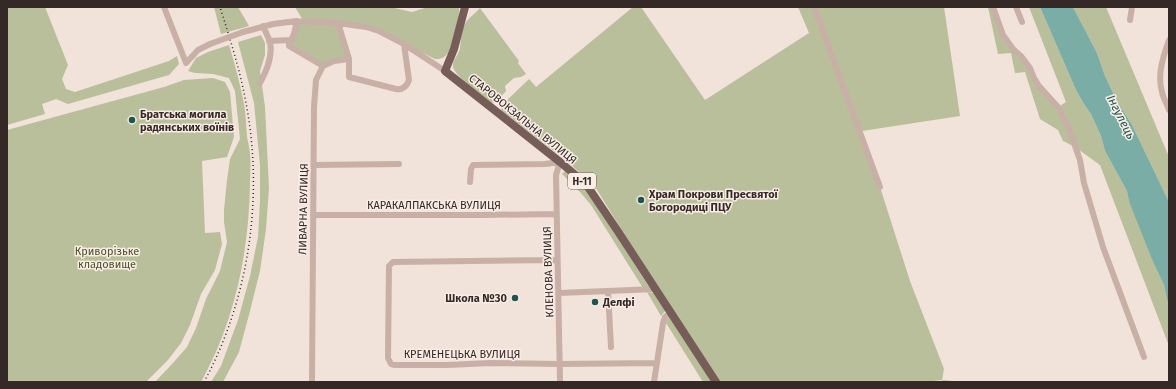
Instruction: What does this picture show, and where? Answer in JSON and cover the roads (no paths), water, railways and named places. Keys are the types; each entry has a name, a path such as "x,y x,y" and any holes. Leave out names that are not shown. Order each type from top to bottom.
{"main road":[{"path":"445,71 454,49 465,7"},
{"name":"СТАРОВОКЗАЛЬНА ВУЛИЦЯ","path":"445,71 560,162 589,188 716,382"}],"street":[{"path":"164,7 186,63 198,50 210,44 263,26 297,22 338,23 366,27 379,31 404,44 445,71"},
{"path":"814,7 880,187"},
{"path":"992,7 1003,35 1030,68 1039,86 1058,107 1069,129 1080,160 1084,183 1103,247 1144,357"},
{"path":"1016,7 1022,22"},
{"path":"1130,20 1132,7"},
{"path":"297,22 289,46 291,48 323,66 334,61 349,59"},
{"path":"338,23 349,59 349,77 396,90 406,86 409,80 409,72 404,44"},
{"path":"260,83 266,72 270,55 270,41 263,26"},
{"path":"270,41 291,40"},
{"path":"1169,40 1163,57 1161,80 1162,93 1169,110"},
{"name":"ЛИВАРНА ВУЛИЦЯ","path":"312,382 314,107 316,80 323,66"},
{"path":"470,182 471,169 473,165 545,164 560,162"},
{"name":"КЛЕНОВА ВУЛИЦЯ","path":"560,162 556,176 560,382"},
{"path":"314,164 399,164"},
{"name":"КАРАКАЛПАКСЬКА ВУЛИЦЯ","path":"313,215 556,214"},
{"name":"КРЕМЕНЕЦЬКА ВУЛИЦЯ","path":"557,260 393,262 389,266 388,358 394,365 490,363 657,364"},
{"path":"559,293 656,289"},
{"path":"608,291 611,347"},
{"path":"654,382 663,323 665,317 671,312"}],"water":[{"name":"Інгулець","path":"1040,7 1073,7 1097,53 1105,76 1117,101 1132,125 1169,202 1169,309 1164,285 1130,204 1127,191 1105,151 1101,136 1091,114 1076,90"}],"railway":[{"path":"204,382 232,317 242,282 249,247 252,211 253,175 251,139 246,103 238,67 220,7"}],"place":[{"name":"Братська могила радянських воїнів","path":"132,120"},
{"name":"Храм Покрови Пресвятої Богородиці ПЦУ","path":"641,200"},
{"name":"Школа №30","path":"515,298"},
{"name":"Делфі","path":"595,302"}],"park label":[{"name":"Криворізьке кладовище","path":"107,257"}]}
